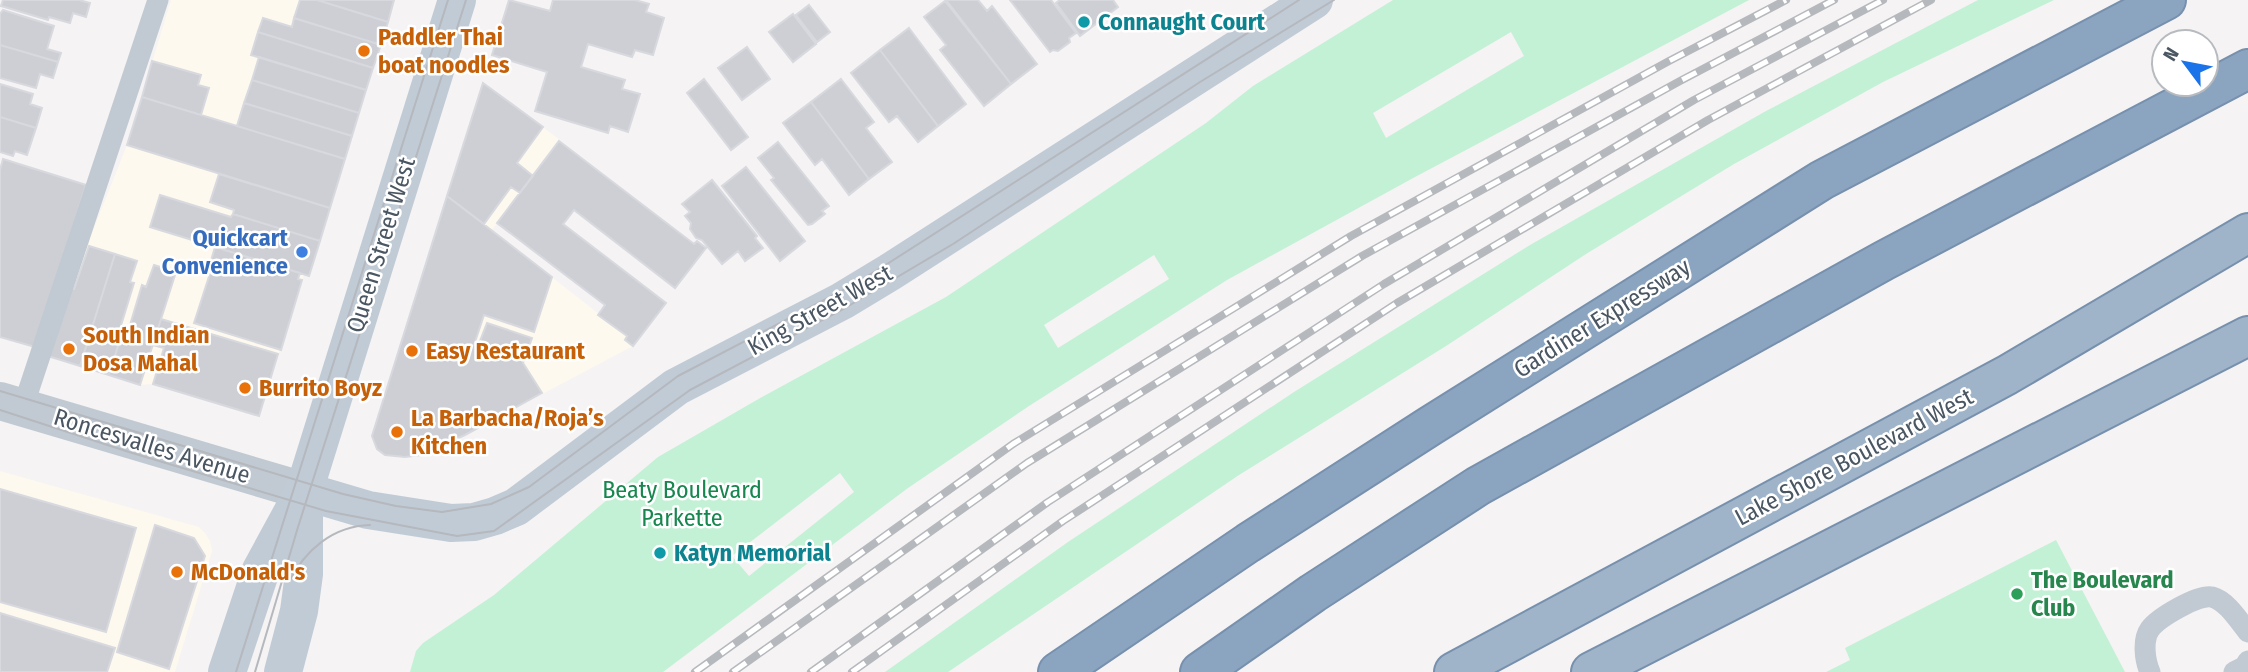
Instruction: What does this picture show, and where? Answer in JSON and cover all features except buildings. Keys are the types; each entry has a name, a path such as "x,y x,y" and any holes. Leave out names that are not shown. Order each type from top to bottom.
{"highway":[{"name":"Gardiner Expressway","path":"1058,672 1248,543 1822,180 2166,0"},
{"path":"1200,672 1313,593 1478,486 1885,260 2248,69"},
{"name":"Lake Shore Boulevard West","path":"1454,672 2007,375 2248,233"},
{"path":"1591,672 2248,336"}],"main road":[{"name":"Queen Street West","path":"304,491 457,0"},
{"name":"King Street West","path":"304,491 368,510 452,523 474,522 516,507 676,387 842,301 890,272 1314,0"},
{"path":"227,672 261,570 304,491"},
{"path":"283,672 299,611 304,574 304,491"}],"street":[{"name":"Roncesvalles Avenue","path":"11,404 304,491"}],"lane":[{"path":"11,404 158,0"},
{"path":"2150,672 2144,650 2149,630 2182,605 2199,598 2213,597 2229,609 2248,632"},
{"path":"2234,672 2244,667 2248,661"}],"shaded area":[{"path":"171,0 394,0 309,276 304,275 302,280 259,416 153,384 140,385 48,356 70,288 127,145"},
{"path":"483,83 560,140 492,230 627,336 625,340 633,346 465,435 421,455 385,455 377,449 372,436"},
{"path":"0,471 199,527 205,533 212,551 175,672 0,672"}],"green space":[{"name":"Beaty Boulevard Parkette","path":"1393,0 1749,0 1227,280 1029,406 908,488 663,672 410,672 416,651 423,643 494,595 658,457 946,297 1206,123 1253,86","holes":["1511,32 1524,56 1386,138 1373,113","1154,255 1169,279 1058,348 1044,325","840,473 854,492 749,576 732,556"]},
{"path":"1978,0 2054,0 1883,82 1734,164 1586,254 1446,346 1239,475 948,672 885,672 1068,542 1294,392 1530,245 1766,111"},
{"name":"The Boulevard Club","path":"2056,540 2125,672 1826,672 1850,660 1845,648"}],"tram line":[{"path":"236,672 448,0"},
{"path":"255,672 298,527 466,0"},
{"path":"0,391 343,494 396,506 442,512 491,504 529,487 678,376 884,266 1299,0"},
{"path":"0,410 326,511 457,536 494,531 690,390 845,308 953,244 1200,82 1334,0"},
{"path":"289,582 303,560 322,542 344,530 370,525"}],"railway":[{"path":"695,672 1013,444 1351,236 1669,61 1786,0"},
{"path":"733,672 1027,463 1362,256 1680,81 1834,0"},
{"path":"811,672 1048,502 1384,284 1694,100 1883,0"},
{"path":"852,672 1063,521 1397,303 1708,120 1931,0"}],"place":[{"name":"Connaught Court","path":"1084,22"},
{"name":"Paddler Thai boat noodles","path":"364,51"},
{"name":"Quickcart Convenience","path":"302,252"},
{"name":"South Indian Dosa Mahal","path":"69,349"},
{"name":"Easy Restaurant","path":"412,351"},
{"name":"Burrito Boyz","path":"245,388"},
{"name":"La Barbacha/Roja’s Kitchen","path":"397,432"},
{"name":"Katyn Memorial","path":"660,553"},
{"name":"McDonald's","path":"177,572"},
{"name":"The Boulevard Club","path":"2017,594"}]}
